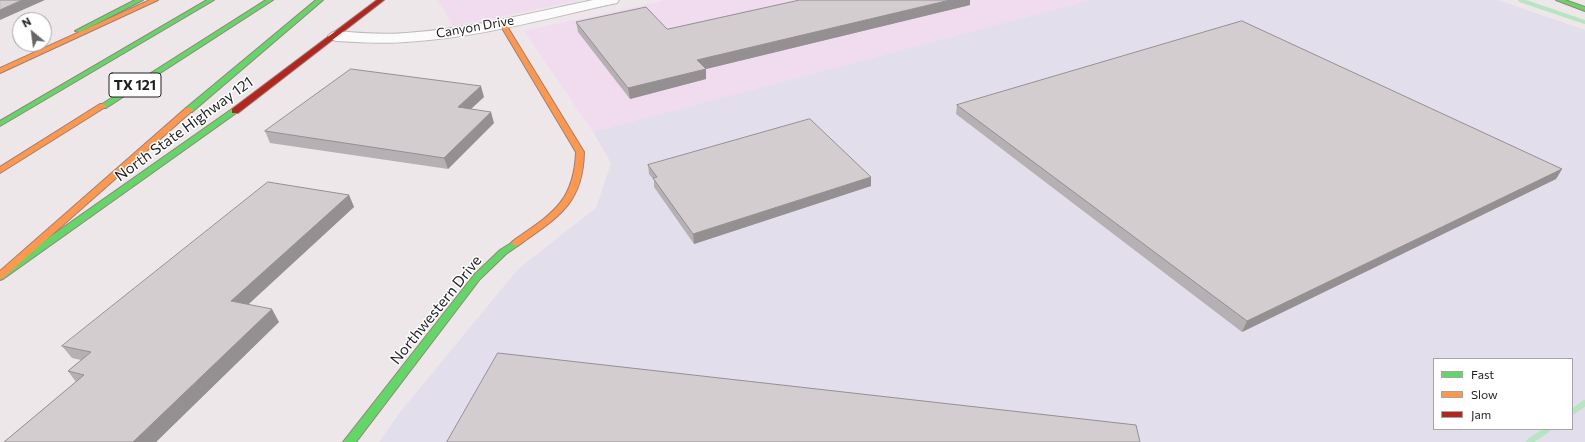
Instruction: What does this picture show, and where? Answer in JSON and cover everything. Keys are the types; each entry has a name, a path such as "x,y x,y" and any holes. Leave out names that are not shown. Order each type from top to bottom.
{"main road":[{"path":"0,70 140,0"},
{"path":"0,70 155,0"},
{"name":"TX 121","path":"0,124 211,0"},
{"name":"TX 121","path":"0,171 270,0"},
{"path":"0,276 234,70 320,0"},
{"name":"North State Highway 121","path":"0,276 254,96 336,36 381,0"},
{"path":"1558,0 1585,9"},
{"name":"Northwestern Drive","path":"349,442 477,277 503,252 547,221 562,207 576,186 581,169 580,152 502,23"}],"street":[{"name":"Canyon Drive","path":"336,36 361,39 406,38 502,23 612,0"}],"shaded area":[{"path":"438,0 582,0 453,26"},
{"path":"667,0 1091,0 593,132 524,31"},
{"path":"1091,0 1498,0 1585,30 1585,442 379,442 400,412 519,268 596,208 611,163 593,132"}],"building":[{"path":"0,0 22,0 0,10"},
{"path":"800,0 950,0 697,60 706,69 628,88 576,22 646,7 667,29"},
{"path":"1242,21 1562,169 1247,321 957,105"},
{"path":"351,69 481,86 458,107 491,112 444,158 265,131"},
{"path":"810,119 871,177 693,234 653,178 657,177 648,165"},
{"path":"268,182 349,195 231,301 272,309 133,442 4,442 84,375 68,371 91,352 62,346"},
{"path":"498,353 1136,425 1140,442 447,442"}],"waterway":[{"path":"1520,0 1585,22"},
{"path":"1573,411 1585,403"},
{"path":"1529,442 1547,430"}],"traffic: fast":[{"path":"78,31 140,0"},
{"path":"0,124 211,0"},
{"path":"103,106 270,0"},
{"path":"189,110 320,0"},
{"path":"1559,0 1585,9"},
{"path":"0,277 235,111"},
{"path":"349,442 477,277 503,252 516,243"}],"traffic: slow":[{"path":"0,71 155,0"},
{"path":"502,23 580,152 580,169 571,195 553,216 516,243"},
{"path":"0,171 103,106"},
{"path":"0,276 189,110"}],"traffic: jam":[{"path":"235,111 381,0"}]}
